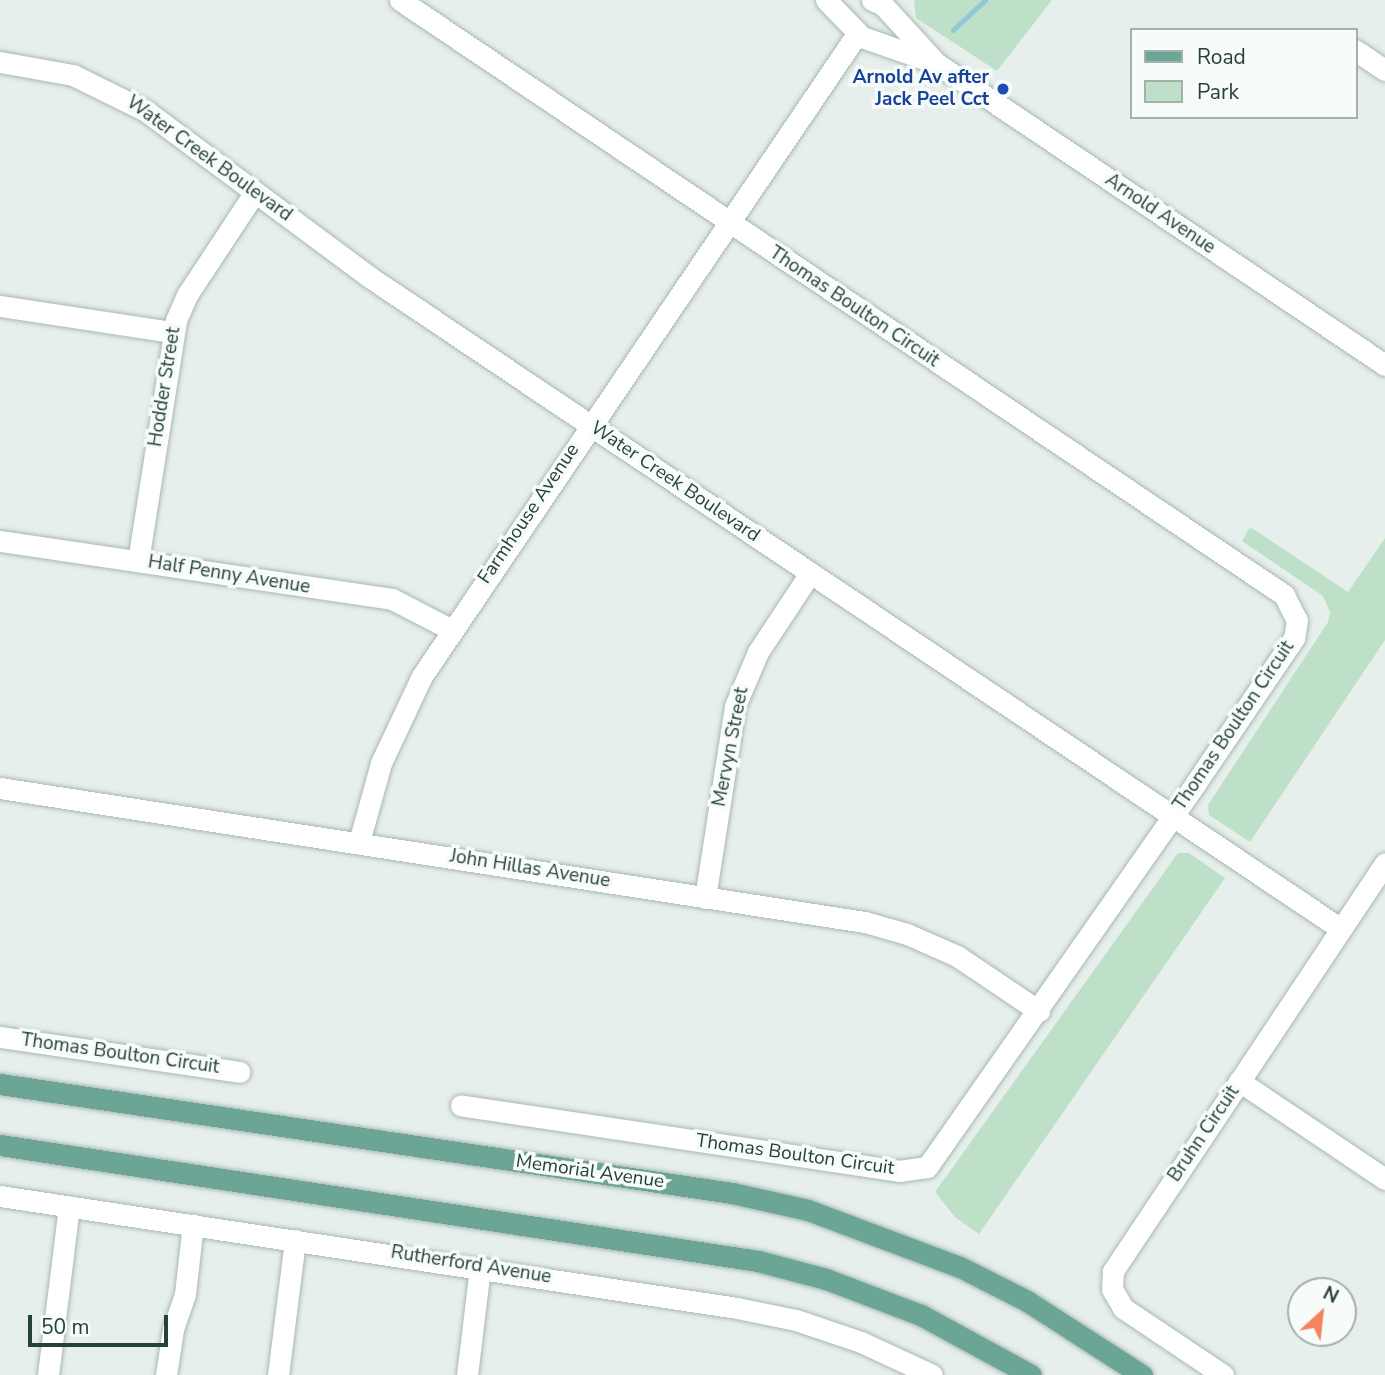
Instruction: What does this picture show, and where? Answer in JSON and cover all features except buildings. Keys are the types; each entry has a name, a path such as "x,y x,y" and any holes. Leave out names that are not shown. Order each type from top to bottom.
{"main road":[{"name":"Memorial Avenue","path":"0,1084 732,1194 808,1210 960,1267 1027,1301 1142,1375"},
{"path":"0,1145 758,1261 836,1282 921,1315 1031,1375"}],"street":[{"name":"Thomas Boulton Circuit","path":"400,0 1291,602 1297,620 1294,638 937,1159 911,1172 461,1105"},
{"name":"Arnold Avenue","path":"826,0 859,33 936,63"},
{"name":"Arnold Avenue","path":"877,3 936,63 1385,365"},
{"path":"877,3 886,28 859,33 852,10 877,3"},
{"name":"Farmhouse Avenue","path":"359,842 394,731 452,630 727,222 859,33"},
{"path":"1357,51 1385,70"},
{"name":"Water Creek Boulevard","path":"0,62 53,70 112,91 371,278 1340,929"},
{"name":"Hodder Street","path":"138,561 172,332 187,295 255,192"},
{"path":"0,306 172,332"},
{"name":"Half Penny Avenue","path":"0,541 391,599 452,630"},
{"name":"Mervyn Street","path":"705,898 735,706 754,660 810,573"},
{"name":"John Hillas Avenue","path":"0,788 854,920 907,934 957,956 1039,1011"},
{"name":"Bruhn Circuit","path":"1223,1375 1123,1308 1114,1296 1111,1280 1117,1263 1385,863"},
{"name":"Thomas Boulton Circuit","path":"0,1037 239,1072"},
{"path":"1239,1081 1385,1179"},
{"name":"Rutherford Avenue","path":"0,1196 480,1266 796,1320 862,1342 929,1374"},
{"path":"48,1375 69,1206"},
{"path":"166,1375 173,1329 185,1294 193,1224"},
{"path":"278,1375 295,1240"},
{"path":"467,1375 480,1266"}],"green space":[{"path":"914,0 1052,0 997,71 916,18"},
{"path":"1250,527 1348,592 1385,538 1385,640 1250,842 1209,815 1208,805 1328,622 1330,612 1323,596 1242,541"},
{"path":"1178,853 1189,853 1225,878 979,1234 955,1217 935,1192"}],"waterway":[{"path":"953,30 985,0"}],"place":[{"name":"Arnold Av after Jack Peel Cct","path":"1003,89"}]}
